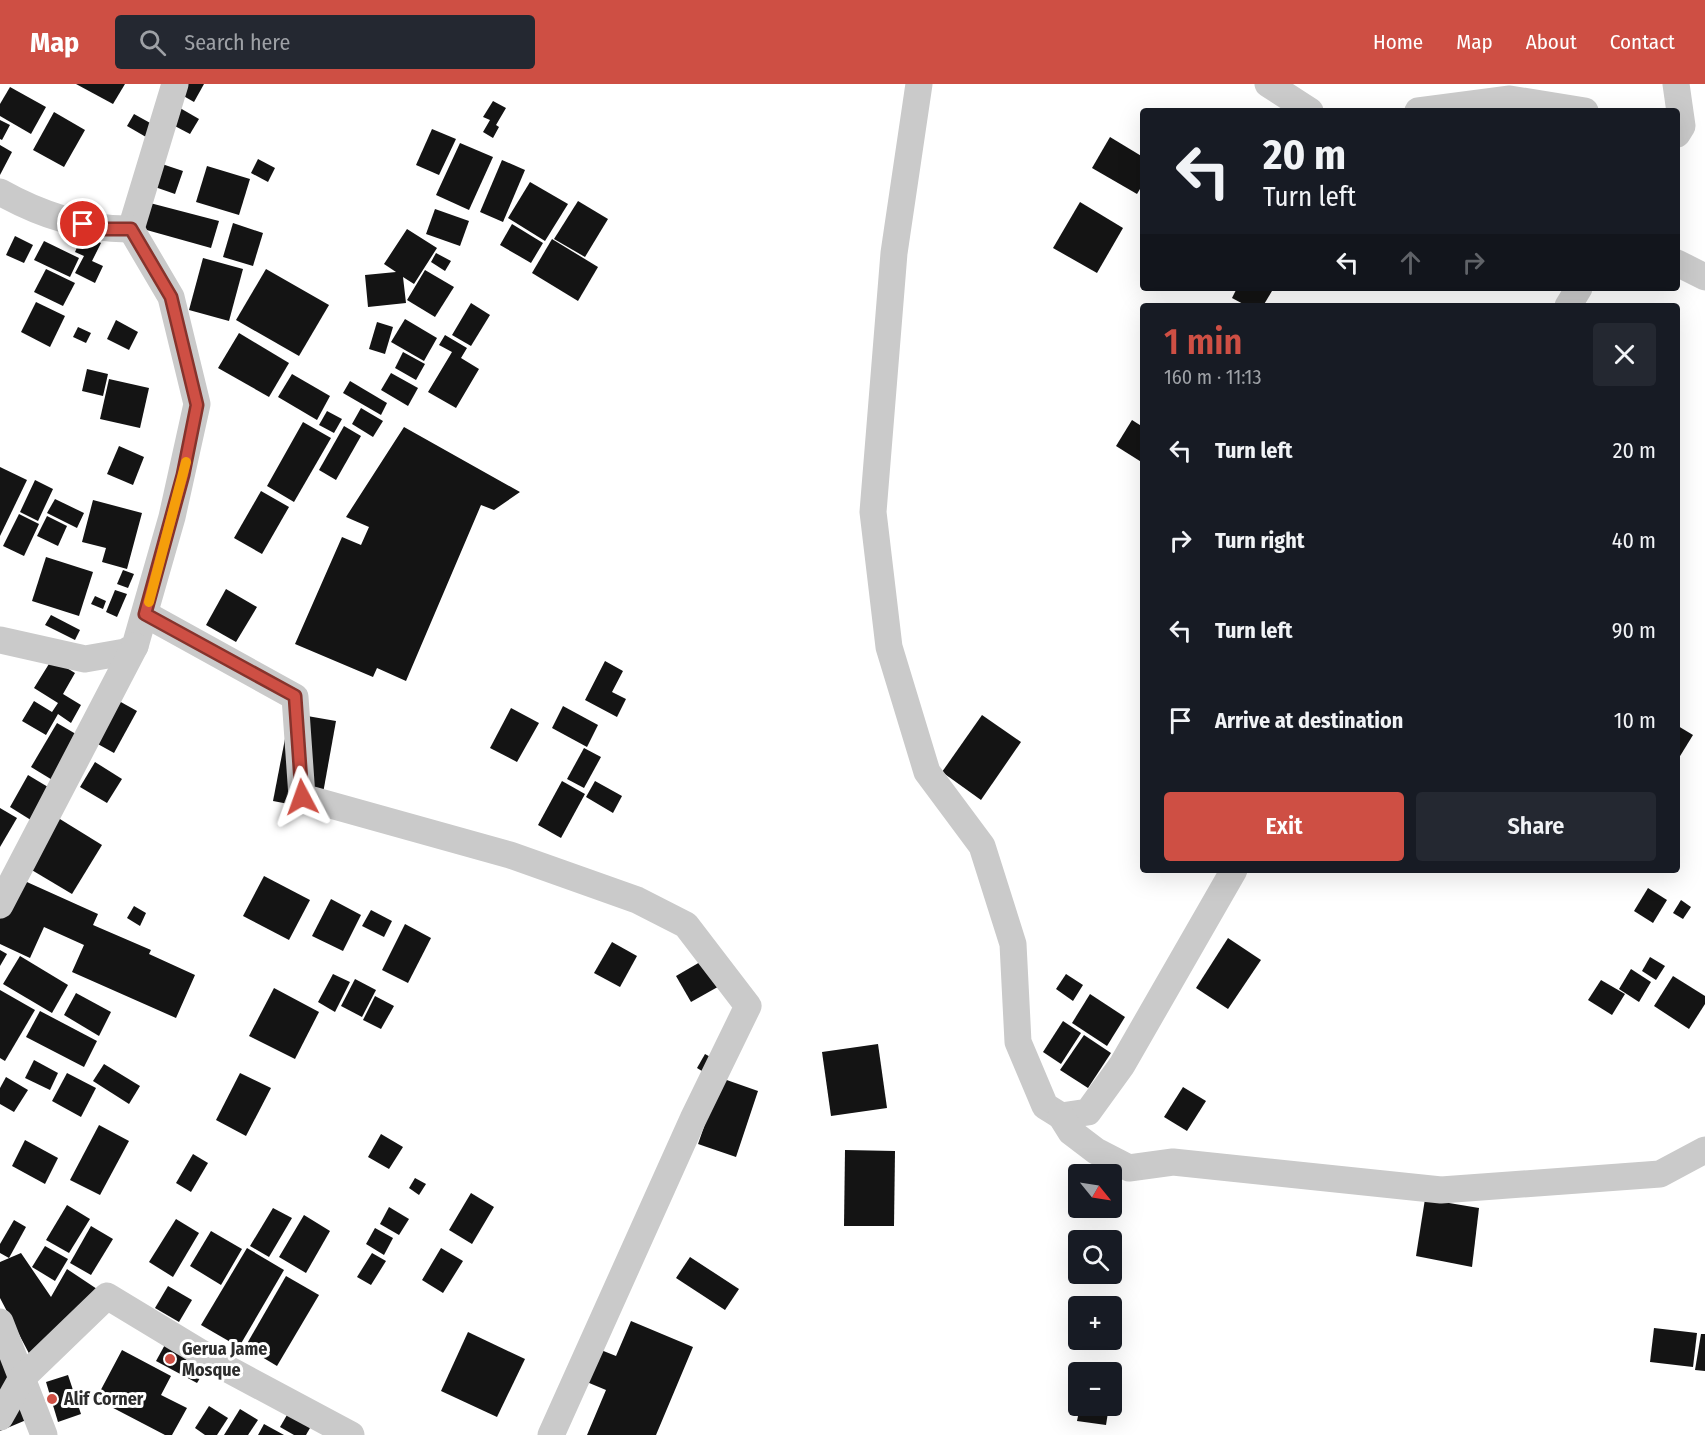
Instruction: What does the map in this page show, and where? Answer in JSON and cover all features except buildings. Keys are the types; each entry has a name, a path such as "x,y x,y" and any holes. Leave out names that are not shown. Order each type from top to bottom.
{"street":[{"path":"0,905 135,646 175,507 197,405 171,297 131,229 175,84"},
{"path":"919,84 894,253 873,512 889,647 927,772 982,846 1013,944 1018,1042 1045,1106 1062,1116 1071,1132 1096,1151 1129,1168 1173,1162 1441,1190 1660,1174 1705,1150"},
{"path":"1268,84 1305,108"},
{"path":"1676,84 1685,129"},
{"path":"1441,108 1510,99 1566,108"},
{"path":"0,192 61,218 105,229 131,229"},
{"path":"1680,264 1705,277"},
{"path":"145,614 295,696 302,797 510,855 637,900 686,925 748,1006 693,1119 551,1435"},
{"path":"0,640 85,659 125,652 135,646"},
{"path":"1062,1116 1088,1112 1122,1065 1232,873"},
{"path":"0,1417 22,1378 107,1296 226,1368 351,1435"},
{"path":"0,1322 44,1435"}],"slow traffic":[{"path":"149,602 186,462"}],"place":[{"name":"Gerua Jame Mosque","path":"170,1359"},
{"name":"Alif Corner","path":"52,1399"}],"route":[{"path":"83,224 105,229 131,229 171,297 197,405 183,475 145,614 295,696 302,797"}]}
